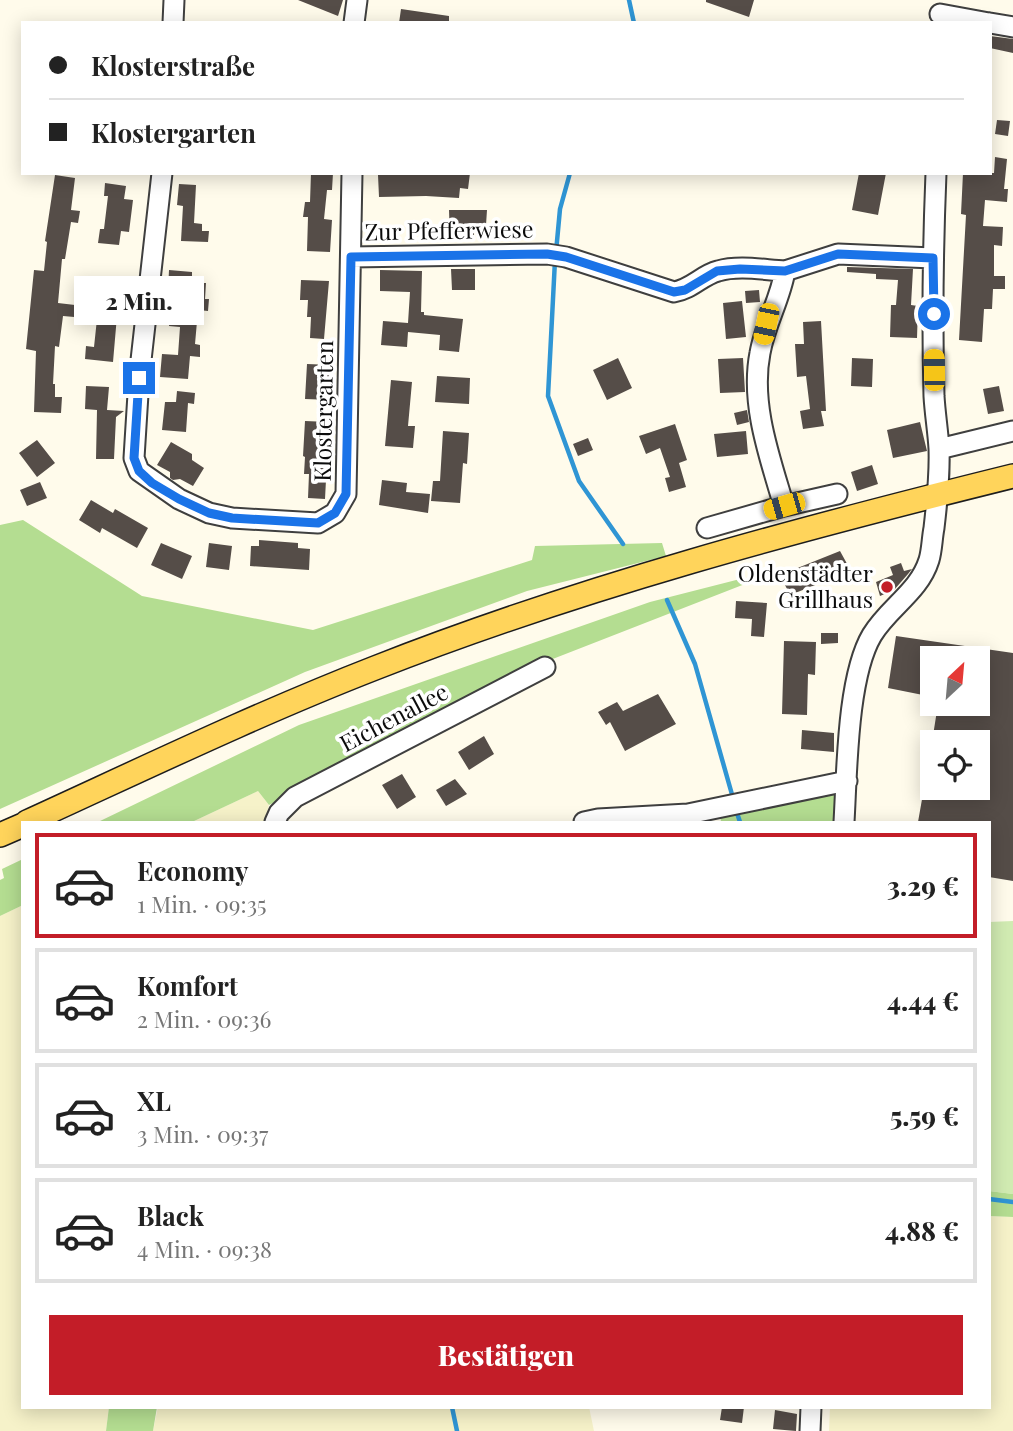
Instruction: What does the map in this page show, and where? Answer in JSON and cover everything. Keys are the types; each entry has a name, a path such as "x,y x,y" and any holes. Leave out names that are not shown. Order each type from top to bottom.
{"main road":[{"path":"31,821 245,722 375,668 503,621 856,515 1013,476"},
{"path":"0,835 21,826"}],"street":[{"path":"173,21 174,0"},
{"path":"355,21 357,0"},
{"path":"939,12 981,21"},
{"path":"992,23 1013,27"},
{"name":"Klostergarten","path":"162,175 139,378 134,458 139,471 152,483 209,513 232,518 318,523 335,513 346,494 352,175"},
{"path":"844,821 855,682 870,638 883,619 909,595 921,578 929,559 939,494 939,449 934,398 933,258 936,175"},
{"path":"784,506 763,433 758,394 759,357 766,324 782,288 785,271 838,254 933,258"},
{"name":"Zur Pfefferwiese","path":"351,257 557,255 674,292 685,290 717,271 785,271"},
{"path":"939,449 1013,431"},
{"path":"707,528 837,494"},
{"name":"Eichenallee","path":"275,821 279,813 295,797 545,667"},
{"path":"589,821 688,814 847,781"},
{"path":"810,1431 811,1409"}],"shaded area":[{"path":"258,791 269,805 264,821 194,821"},
{"path":"21,906 21,1409 109,1409 106,1431 0,1431 0,916"},
{"path":"991,1216 1013,1217 1013,1431 829,1431 830,1409 991,1409"},
{"path":"158,1409 589,1409 594,1431 153,1431"}],"green space":[{"path":"23,520 142,596 313,630 532,560 535,546 662,543 666,556 527,591 305,672 0,809 0,525"},
{"path":"744,578 745,584 545,662 269,805 258,791 194,821 100,821 299,725 650,602"},
{"path":"835,790 834,821 721,821 720,815"},
{"path":"21,860 21,906 0,916 0,880 4,878 2,869"},
{"path":"1013,921 1013,1194 991,1191 991,922"},
{"path":"991,1191 1013,1194 1013,1217 991,1216"},
{"path":"109,1409 157,1409 153,1431 106,1431"}],"building":[{"path":"298,0 343,0 338,16"},
{"path":"706,0 754,0 749,17"},
{"path":"401,9 449,16 449,21 399,21"},
{"path":"992,36 1013,39 1013,53 992,48"},
{"path":"997,120 1010,121 1008,136 995,134"},
{"path":"995,157 1007,159 1004,189 1008,189 1007,202 985,200 983,226 1003,227 1002,246 994,245 994,276 1005,276 1005,289 993,289 992,309 984,309 982,342 959,340 966,215 961,214 963,175 994,173"},
{"path":"55,175 75,178 71,210 80,211 78,223 71,222 65,259 62,259 58,303 92,307 96,278 120,281 113,362 85,359 86,346 94,347 97,319 63,316 59,347 55,346 53,384 55,397 62,397 61,413 34,412 36,351 26,349 34,270 44,271 45,241"},
{"path":"311,175 333,175 332,190 327,190 324,219 332,220 330,252 307,251 308,217 303,217 305,202 310,202"},
{"path":"378,175 470,175 468,189 460,188 459,198 379,197"},
{"path":"859,175 886,175 878,215 852,210"},
{"path":"105,183 126,186 124,199 133,200 129,232 121,231 119,245 98,243 100,229 104,229 108,196 104,196"},
{"path":"179,184 196,185 194,223 202,224 202,231 209,231 208,242 181,241 183,206 177,205"},
{"path":"449,210 487,210 486,225 474,225 474,241 450,241"},
{"path":"847,267 913,269 911,305 918,306 917,338 890,337 891,305 896,305 898,280 876,279 876,274 847,272"},
{"path":"451,269 475,269 475,290 452,290"},
{"path":"169,270 192,272 192,283 206,283 205,299 209,299 208,311 198,310 195,344 200,345 200,357 190,356 188,379 160,377 162,354 178,355 180,327 169,326 172,291 168,291"},
{"path":"380,270 422,271 421,312 424,312 424,315 463,319 459,352 439,350 440,335 408,332 407,347 381,345 383,321 408,323 410,292 380,291"},
{"path":"301,280 329,281 324,339 310,338 311,317 307,317 308,300 300,300"},
{"path":"759,290 760,302 746,303 745,291"},
{"path":"742,301 746,337 726,339 723,303"},
{"path":"821,321 826,411 821,411 824,426 803,429 800,411 810,409 806,376 797,377 795,344 804,344 803,322"},
{"path":"618,358 632,388 607,400 593,370"},
{"path":"743,358 745,392 720,393 718,359"},
{"path":"852,358 873,359 872,387 851,386"},
{"path":"307,364 333,365 331,400 305,399"},
{"path":"437,376 470,378 469,404 435,402"},
{"path":"391,380 412,382 408,426 415,426 413,448 385,446"},
{"path":"86,386 109,387 107,410 124,411 116,417 114,459 96,459 97,410 85,409"},
{"path":"999,386 1004,411 988,414 983,389"},
{"path":"177,391 195,393 194,404 188,403 186,432 162,430 165,402 176,402"},
{"path":"747,410 749,422 737,425 734,413"},
{"path":"305,421 329,422 325,499 308,498 309,474 304,474 303,456"},
{"path":"920,422 927,451 893,458 887,430"},
{"path":"675,424 687,460 679,463 686,487 669,492 665,478 670,477 660,448 646,454 639,436"},
{"path":"443,431 469,433 467,464 463,463 460,503 431,501 433,481 440,481"},
{"path":"746,431 748,454 717,457 714,434"},
{"path":"588,438 593,450 578,456 573,444"},
{"path":"37,440 55,463 37,477 19,453"},
{"path":"171,442 192,454 192,460 204,468 193,486 180,479 173,480 170,478 170,472 157,465"},
{"path":"872,465 878,484 857,491 851,472"},
{"path":"382,480 407,483 406,492 430,494 428,513 379,505"},
{"path":"40,482 47,498 27,506 20,490"},
{"path":"91,500 113,513 115,509 148,528 137,548 102,528 100,533 79,520"},
{"path":"259,540 298,543 298,548 310,549 309,570 250,566 251,546 259,546"},
{"path":"161,543 192,556 182,579 151,565"},
{"path":"209,543 232,546 229,570 206,567"},
{"path":"840,551 851,571 790,595 780,575"},
{"path":"901,563 904,571 912,569 894,590 880,596 876,582 893,575 890,567"},
{"path":"736,601 767,603 764,637 751,636 752,619 735,618"},
{"path":"821,633 838,633 838,643 821,644"},
{"path":"896,636 965,646 920,646 920,694 888,688"},
{"path":"784,641 816,642 815,675 808,674 807,715 782,714"},
{"path":"990,650 1013,653 1013,881 991,877 991,821 918,821 922,800 990,800 990,730 934,730 936,716 990,716"},
{"path":"658,694 676,724 625,751 610,722 606,725 598,712 617,702 623,711"},
{"path":"802,730 834,733 834,752 801,749"},
{"path":"484,736 494,754 469,770 458,752"},
{"path":"402,774 416,797 397,809 382,785"},
{"path":"455,779 467,794 446,806 436,790"},
{"path":"722,1409 744,1409 742,1423 720,1420"},
{"path":"775,1410 797,1414 796,1431 773,1429"}],"waterway":[{"path":"629,0 634,21"},
{"path":"556,252 560,209 569,175"},
{"path":"555,260 548,396 579,481 623,544"},
{"path":"667,600 695,664 733,798"},
{"path":"736,810 740,821"},
{"path":"991,1199 1013,1202"},
{"path":"452,1409 457,1431"}],"place":[{"name":"Oldenstädter Grillhaus","path":"887,587"}],"route":[{"path":"139,378 134,458 139,471 152,483 209,513 232,518 318,523 335,513 346,494 351,257 547,254 566,257 674,292 685,290 717,271 785,271 838,254 933,258 934,314"}]}
